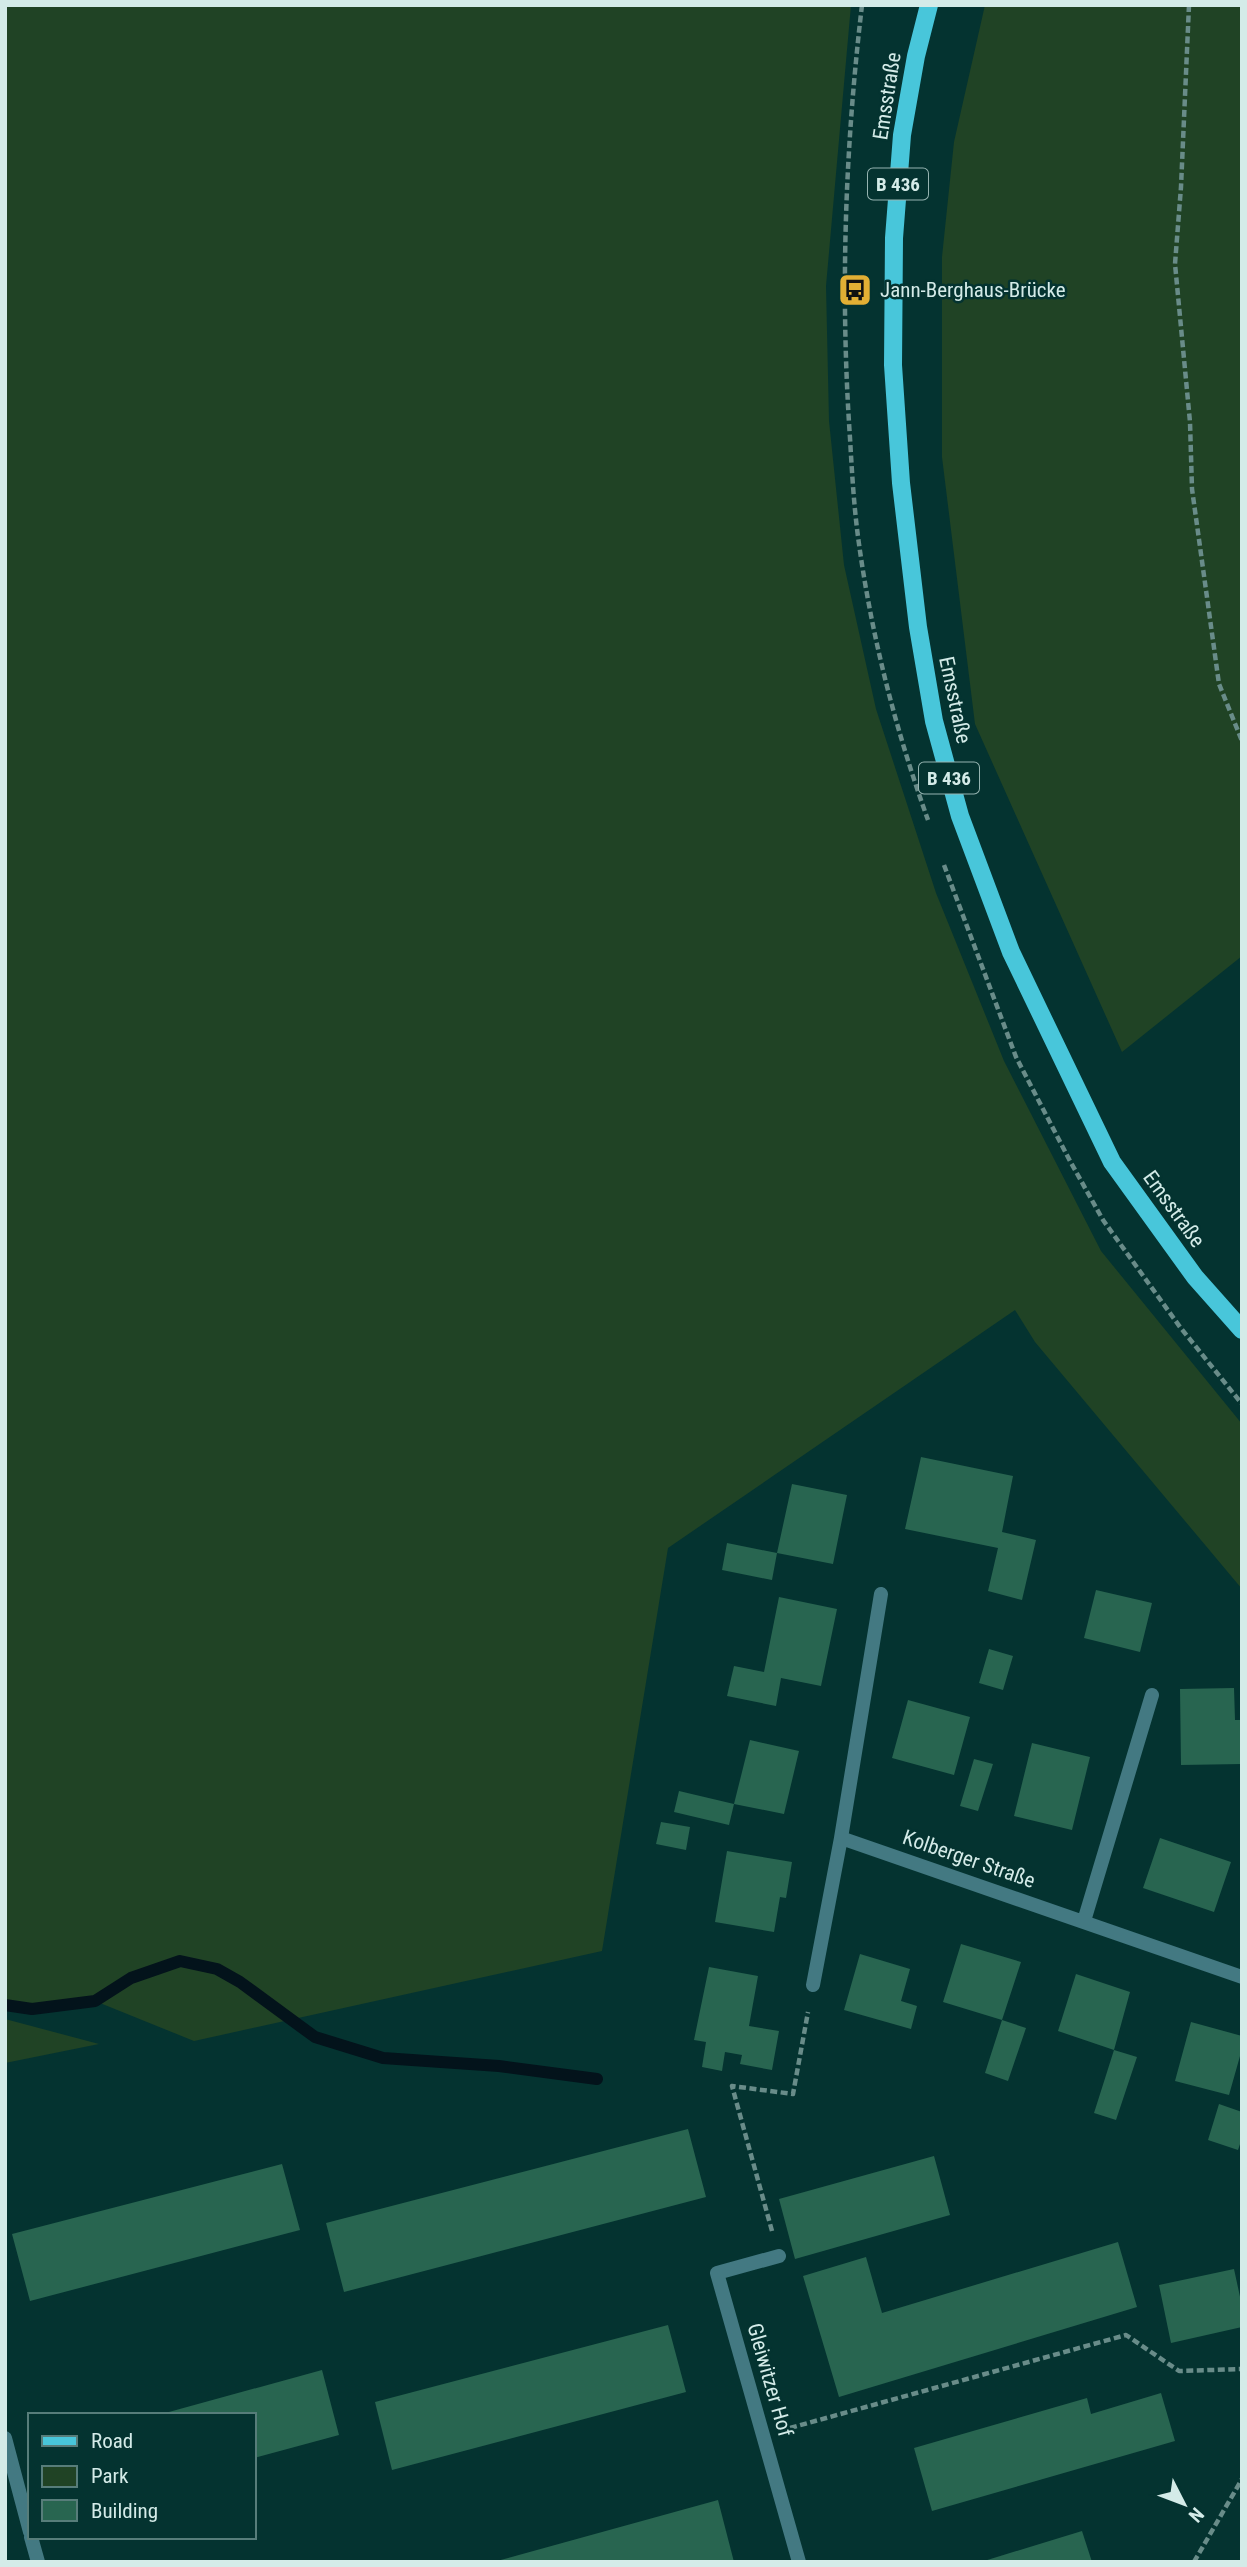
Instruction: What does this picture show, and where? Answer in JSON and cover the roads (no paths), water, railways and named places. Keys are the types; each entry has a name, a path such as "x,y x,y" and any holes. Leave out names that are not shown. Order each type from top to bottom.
{"main road":[{"name":"Emsstraße","path":"929,5 916,56 902,135 894,237 892,365 901,483 918,627 934,722 960,816 1011,952 1112,1162 1195,1277 1242,1331"}],"street":[{"path":"813,1985 841,1838 881,1594"},
{"path":"1084,1921 1152,1695"},
{"name":"Kolberger Straße","path":"841,1838 1242,1977"},
{"name":"Gleiwitzer Hof","path":"779,2256 717,2273 799,2562"},
{"path":"5,2438 28,2524"},
{"path":"32,2539 38,2562"}],"waterway":[{"path":"5,2005 32,2009 95,2001 131,1978 180,1961 217,1969 240,1982 315,2037 383,2058 499,2066 597,2079"}],"place":[{"name":"Jann-Berghaus-Brücke","path":"855,290"}]}
